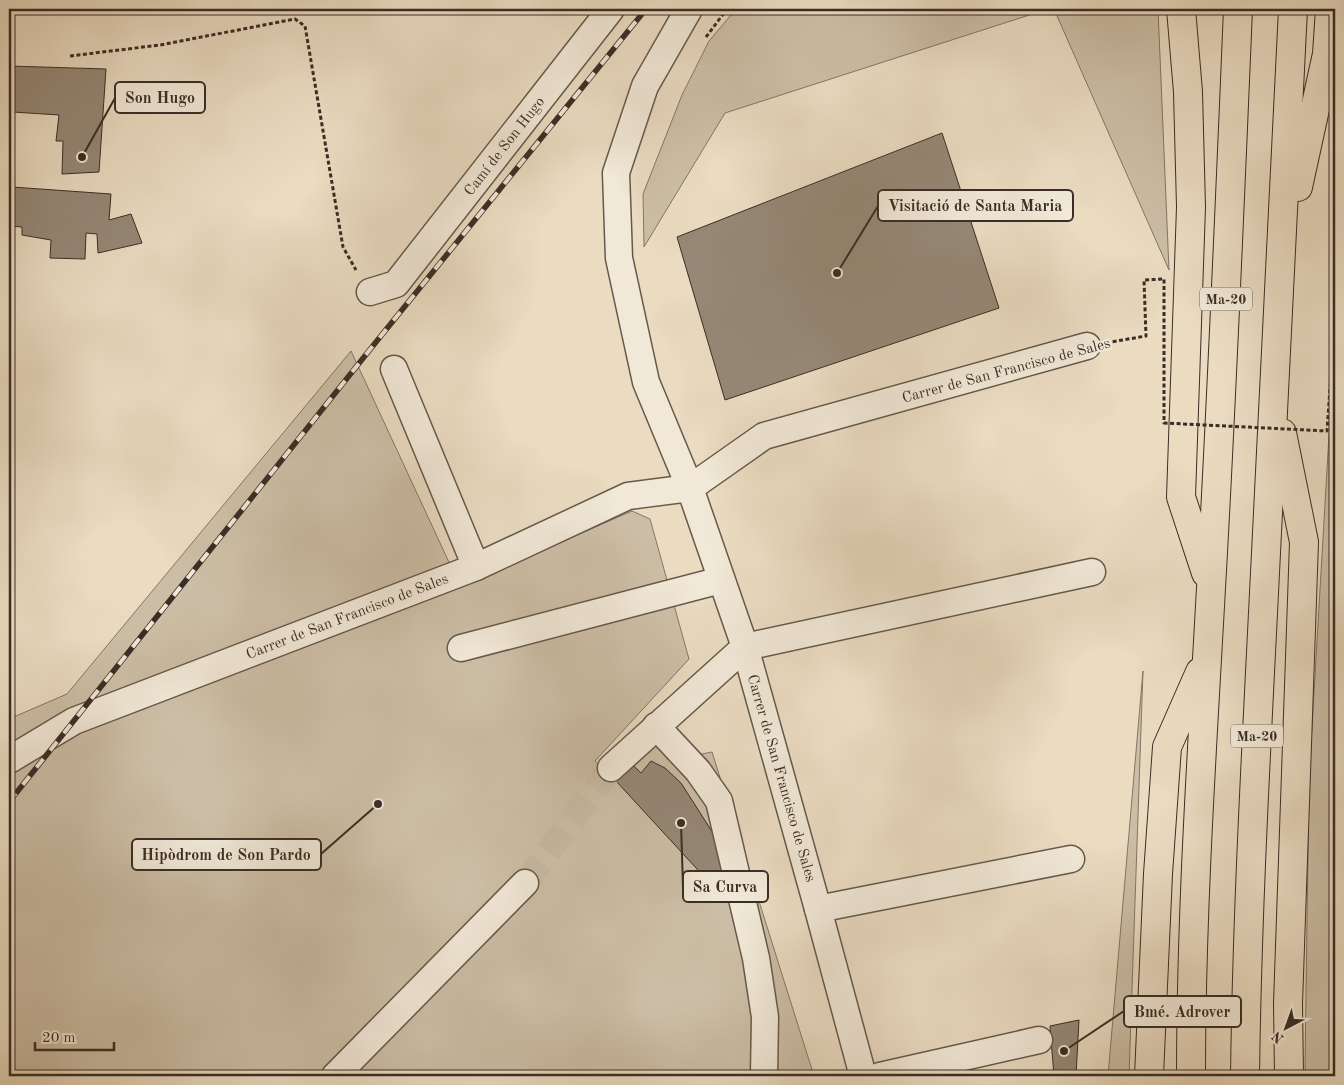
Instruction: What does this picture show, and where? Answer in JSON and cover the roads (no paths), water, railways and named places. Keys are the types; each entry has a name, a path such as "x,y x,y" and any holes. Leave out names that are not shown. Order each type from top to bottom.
{"highway":[{"path":"1181,9 1188,92 1191,207 1181,497 1211,588"},
{"name":"Ma-20","path":"1191,1076 1194,916 1228,257 1238,9"},
{"name":"Ma-20","path":"1245,1076 1246,981 1251,854 1293,9"},
{"path":"1281,262 1327,54 1330,9"},
{"path":"1275,395 1304,542 1288,1004 1289,1076"},
{"path":"1149,1076 1158,874 1167,747 1207,655"}],"street":[{"name":"Camí de Son Hugo","path":"370,292 396,284 611,9"},
{"path":"689,9 645,86 616,173 619,258 646,382 690,488"},
{"name":"Carrer de San Francisco de Sales","path":"9,760 74,721 476,567 628,496 690,488 764,436 1087,346"},
{"path":"394,369 476,567"},
{"name":"Carrer de San Francisco de Sales","path":"690,488 745,647 863,1076"},
{"path":"611,768 745,647 1092,572"},
{"path":"461,648 721,580"},
{"path":"656,726 698,771 719,801 756,958 765,1017 764,1076"},
{"path":"818,909 1072,859"},
{"path":"335,1076 525,883"},
{"path":"880,1076 1039,1040"}],"tunnel":[{"path":"525,883 611,768"}],"railway":[{"path":"9,802 376,342 646,9"}],"place":[{"name":"Son Hugo","path":"82,157"},
{"name":"Visitació de Santa Maria","path":"837,273"},
{"name":"Hipòdrom de Son Pardo","path":"378,804"},
{"name":"Sa Curva","path":"681,823"},
{"name":"Bmé. Adrover","path":"1064,1051"}]}
